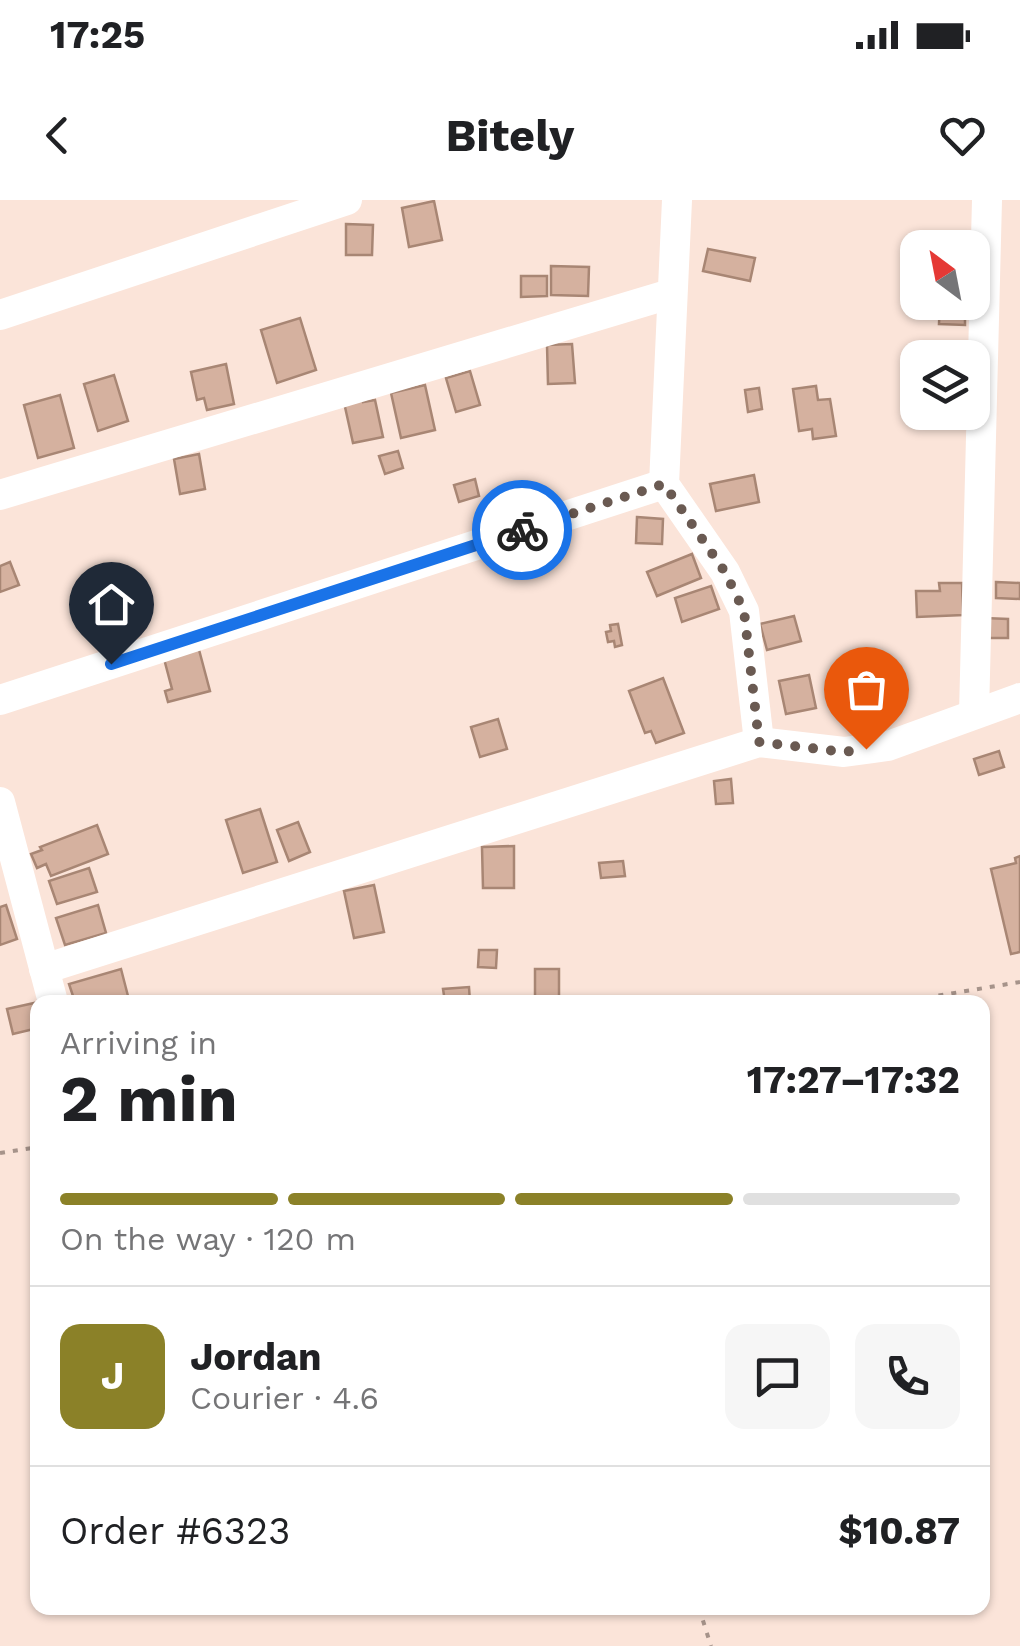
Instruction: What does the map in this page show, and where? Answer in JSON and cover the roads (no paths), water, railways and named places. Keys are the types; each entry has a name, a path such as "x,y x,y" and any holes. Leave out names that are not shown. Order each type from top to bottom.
{"street":[{"path":"0,315 347,200"},
{"path":"676,200 664,484 725,572 744,611 759,742"},
{"path":"974,714 987,200"},
{"path":"0,495 670,294"},
{"path":"0,700 664,484"},
{"path":"44,969 759,742 844,752 888,746 1020,698"},
{"path":"0,802 11,890 51,995"}]}
